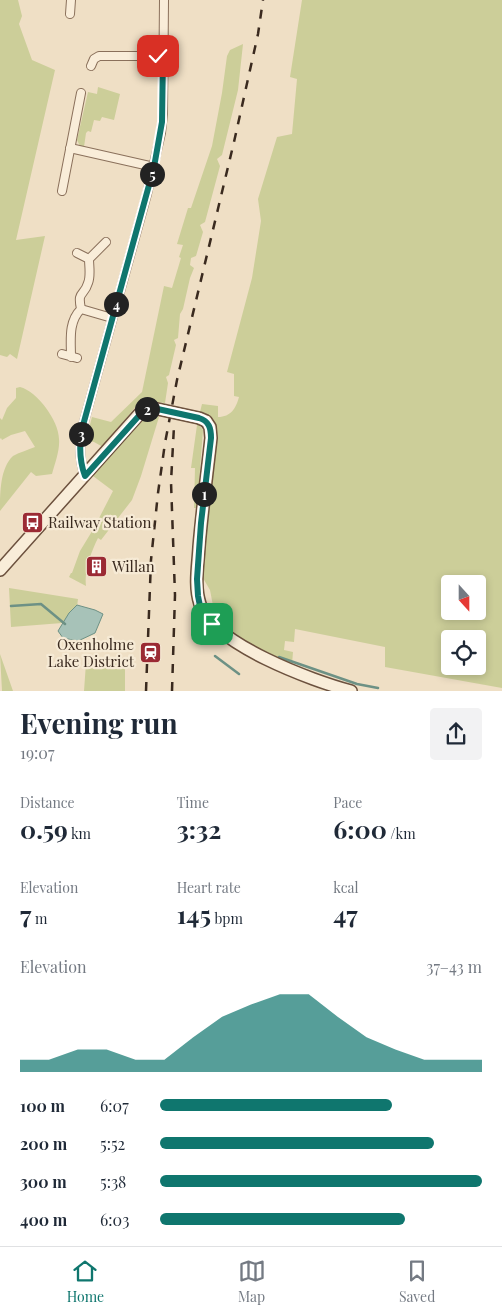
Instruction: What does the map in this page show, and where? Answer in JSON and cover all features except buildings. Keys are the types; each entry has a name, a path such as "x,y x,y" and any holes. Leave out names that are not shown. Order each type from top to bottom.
{"main road":[{"path":"0,570 145,409 153,408 199,418 206,421 210,427 211,438 201,523 197,579 198,596 203,612 212,624 240,646 300,674 351,691"}],"street":[{"path":"64,0 71,0 70,14"},
{"path":"85,476 80,462 79,443 154,167 162,122 164,0"},
{"path":"92,66 94,59 99,56 163,56"},
{"path":"62,191 81,93"},
{"path":"70,148 154,167"},
{"path":"89,259 106,242"},
{"path":"77,254 89,259"},
{"path":"81,309 79,300 88,283 89,259"},
{"path":"81,309 112,318"},
{"path":"62,354 74,358 72,328 76,314 81,309"}],"green space":[{"path":"0,0 18,0 22,16 19,24 32,60 55,70 16,240 45,236 17,359 10,354 7,357 0,355"},
{"path":"302,0 502,0 502,688 385,667 385,647 295,629 294,642 285,641 284,650 293,652 292,664 256,650 219,624 215,616 210,590 203,578 211,419 205,413 200,412 202,404 218,406 218,417 223,417 230,414 239,397 234,396 234,374 227,372 252,278 261,221 258,199 277,137 292,134 297,79 290,77"},
{"path":"243,44 238,90 222,155 217,159 220,166 205,222 200,225 203,232 196,256 191,258 190,265 194,268 180,314 178,338 174,340 176,345 169,375 166,377 168,383 165,403 141,400 103,447 86,440 92,417 111,422 142,392 164,286 172,288 183,245 177,244 188,208 191,208 212,146 227,56 230,50"},
{"path":"98,87 120,94 114,120 102,117 100,121 94,120 91,132 88,131 86,133 84,147 80,146 77,140 88,92 97,94"},
{"path":"20,387 33,394 46,408 58,432 59,448 52,474 36,476 31,472 0,511 0,496 5,467 13,456 35,447 25,431 2,440 0,439 0,418 2,420 7,408 16,398 16,388"},
{"path":"148,414 159,417 141,476 132,500 101,540 98,538 86,574 86,586 69,577 80,551 113,491 93,476"},
{"path":"197,425 203,430 197,508 194,508 195,468 191,468"},
{"path":"9,588 78,599 75,622 11,627"},
{"path":"0,654 13,691 2,691"},
{"path":"125,662 125,691 84,691 86,663 112,664"}],"shaded area":[{"path":"77,605 103,614 95,633 78,641 63,638 58,631 69,613"}],"waterway":[{"path":"11,606 41,604 65,624"},
{"path":"215,656 239,674"},
{"path":"278,659 279,657 357,684 378,688"}],"railway":[{"path":"146,691 151,560 165,443 177,380 258,34 263,0"},
{"path":"172,691 175,595 171,482 174,426"}],"place":[{"name":"Railway Station","path":"32,522"},
{"name":"Willan","path":"96,566"},
{"name":"Oxenholme Lake District","path":"150,653"}],"route":[{"path":"158,56 163,56 163,114 161,133 147,194 82,429 79,443 80,462 85,476 145,409 153,408 206,421 210,427 211,438 201,523 197,588 200,606 212,624"}]}
